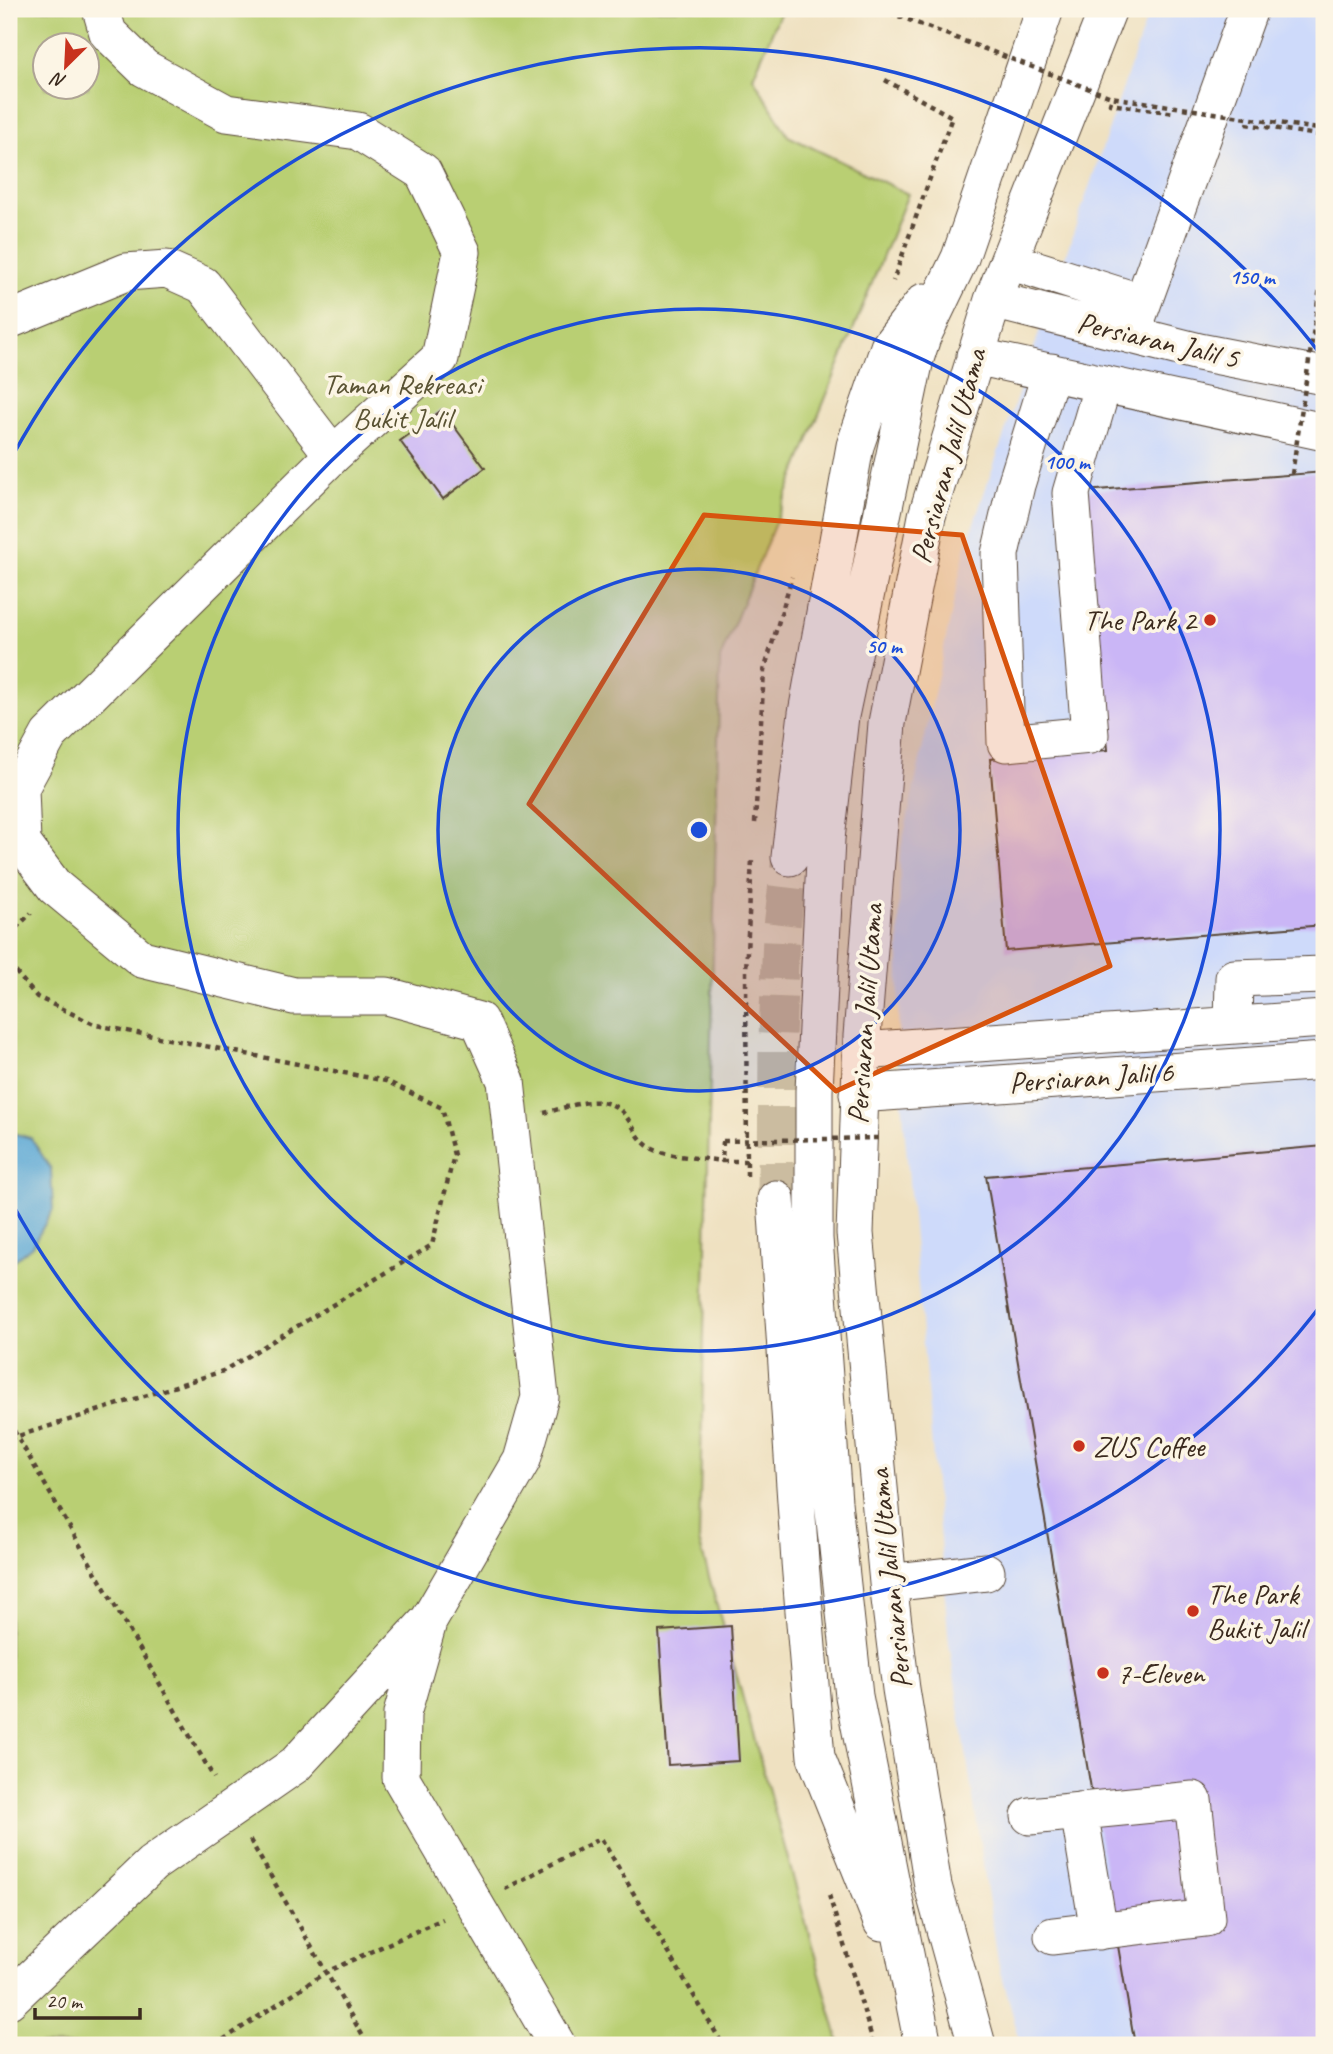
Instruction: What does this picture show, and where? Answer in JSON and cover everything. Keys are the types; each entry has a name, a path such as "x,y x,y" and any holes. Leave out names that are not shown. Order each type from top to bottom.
{"street":[{"path":"9,2000 152,1864 295,1765 429,1620 522,1460 540,1397 506,1081 479,1021 387,996 294,996 142,960 55,887 22,843 20,788 48,735 333,454 440,358 462,252 423,172 358,131 226,113 144,68 108,33 101,9"},
{"name":"Persiaran Jalil Utama","path":"923,2045 854,1696 833,1502 814,1238 814,1091 826,839 840,716 915,359 922,337 960,258 1045,9"},
{"name":"Persiaran Jalil Utama","path":"977,2045 933,1886 901,1689 888,1583 855,1233 861,1044 887,723 927,516 993,300 1108,9"},
{"path":"1009,261 1137,319 1250,9"},
{"path":"790,857 807,713 855,446 889,347 960,258"},
{"path":"9,320 126,272 167,269 203,285 333,454"},
{"name":"Persiaran Jalil 5","path":"993,300 1137,319 1199,352 1324,376"},
{"path":"975,356 1324,432"},
{"path":"1051,372 1016,485 1000,554 1006,743 1090,735 1071,493 1102,384"},
{"path":"1233,1025 1234,978 1324,975"},
{"name":"Persiaran Jalil 6","path":"817,1039 861,1044 1007,1041 1324,1019"},
{"path":"1007,1041 1011,1083"},
{"name":"Persiaran Jalil 6","path":"858,1094 1324,1061"},
{"path":"776,1199 800,1571 816,1757 915,2004"},
{"path":"888,1583 986,1572"},
{"path":"429,1620 402,1714 401,1778 557,2045"},
{"path":"1030,1816 1193,1800 1206,1918 1053,1936"},
{"path":"1079,1811 1099,1931"}],"path":[{"path":"880,9 1111,97 1324,130"},
{"path":"1241,123 1324,136"},
{"path":"1292,474 1324,261"},
{"path":"9,964 37,997 96,1025 386,1081 442,1108 454,1155 432,1245 223,1371 9,1439"},
{"path":"510,1121 595,1101 606,1102 624,1113 649,1147 662,1152 722,1161 747,1161"},
{"path":"722,1161 723,1141 878,1138"},
{"path":"9,1422 368,2045"}],"highlighted area":[{"path":"704,515 962,535 1110,966 836,1091 529,804"}],"shaded area":[{"path":"1150,9 1324,9 1324,2045 1021,2045 998,1961 949,1643 898,1054 900,854 965,549"}],"green space":[{"name":"Taman Rekreasi Bukit Jalil","path":"9,9 782,9 753,77 788,136 908,194 720,659 699,1541 840,2045 9,2045"}],"water":[{"path":"9,1132 31,1138 51,1169 53,1210 32,1246 9,1265"}],"building":[{"path":"442,410 485,468 443,499 400,441"},
{"name":"The Park 2","path":"1324,472 1324,925 1006,951 990,759 1108,750 1085,491"},
{"name":"The Park Bukit Jalil","path":"1324,1146 1324,2045 1135,2045 986,1176"},
{"path":"731,1626 739,1761 668,1765 659,1631"}],"tunnel":[{"path":"776,1199 781,936 790,857"}],"place":[{"name":"The Park 2","path":"1210,620"},
{"name":"ZUS Coffee","path":"1079,1446"},
{"name":"The Park Bukit Jalil","path":"1193,1611"},
{"name":"7-Eleven","path":"1103,1673"}]}
